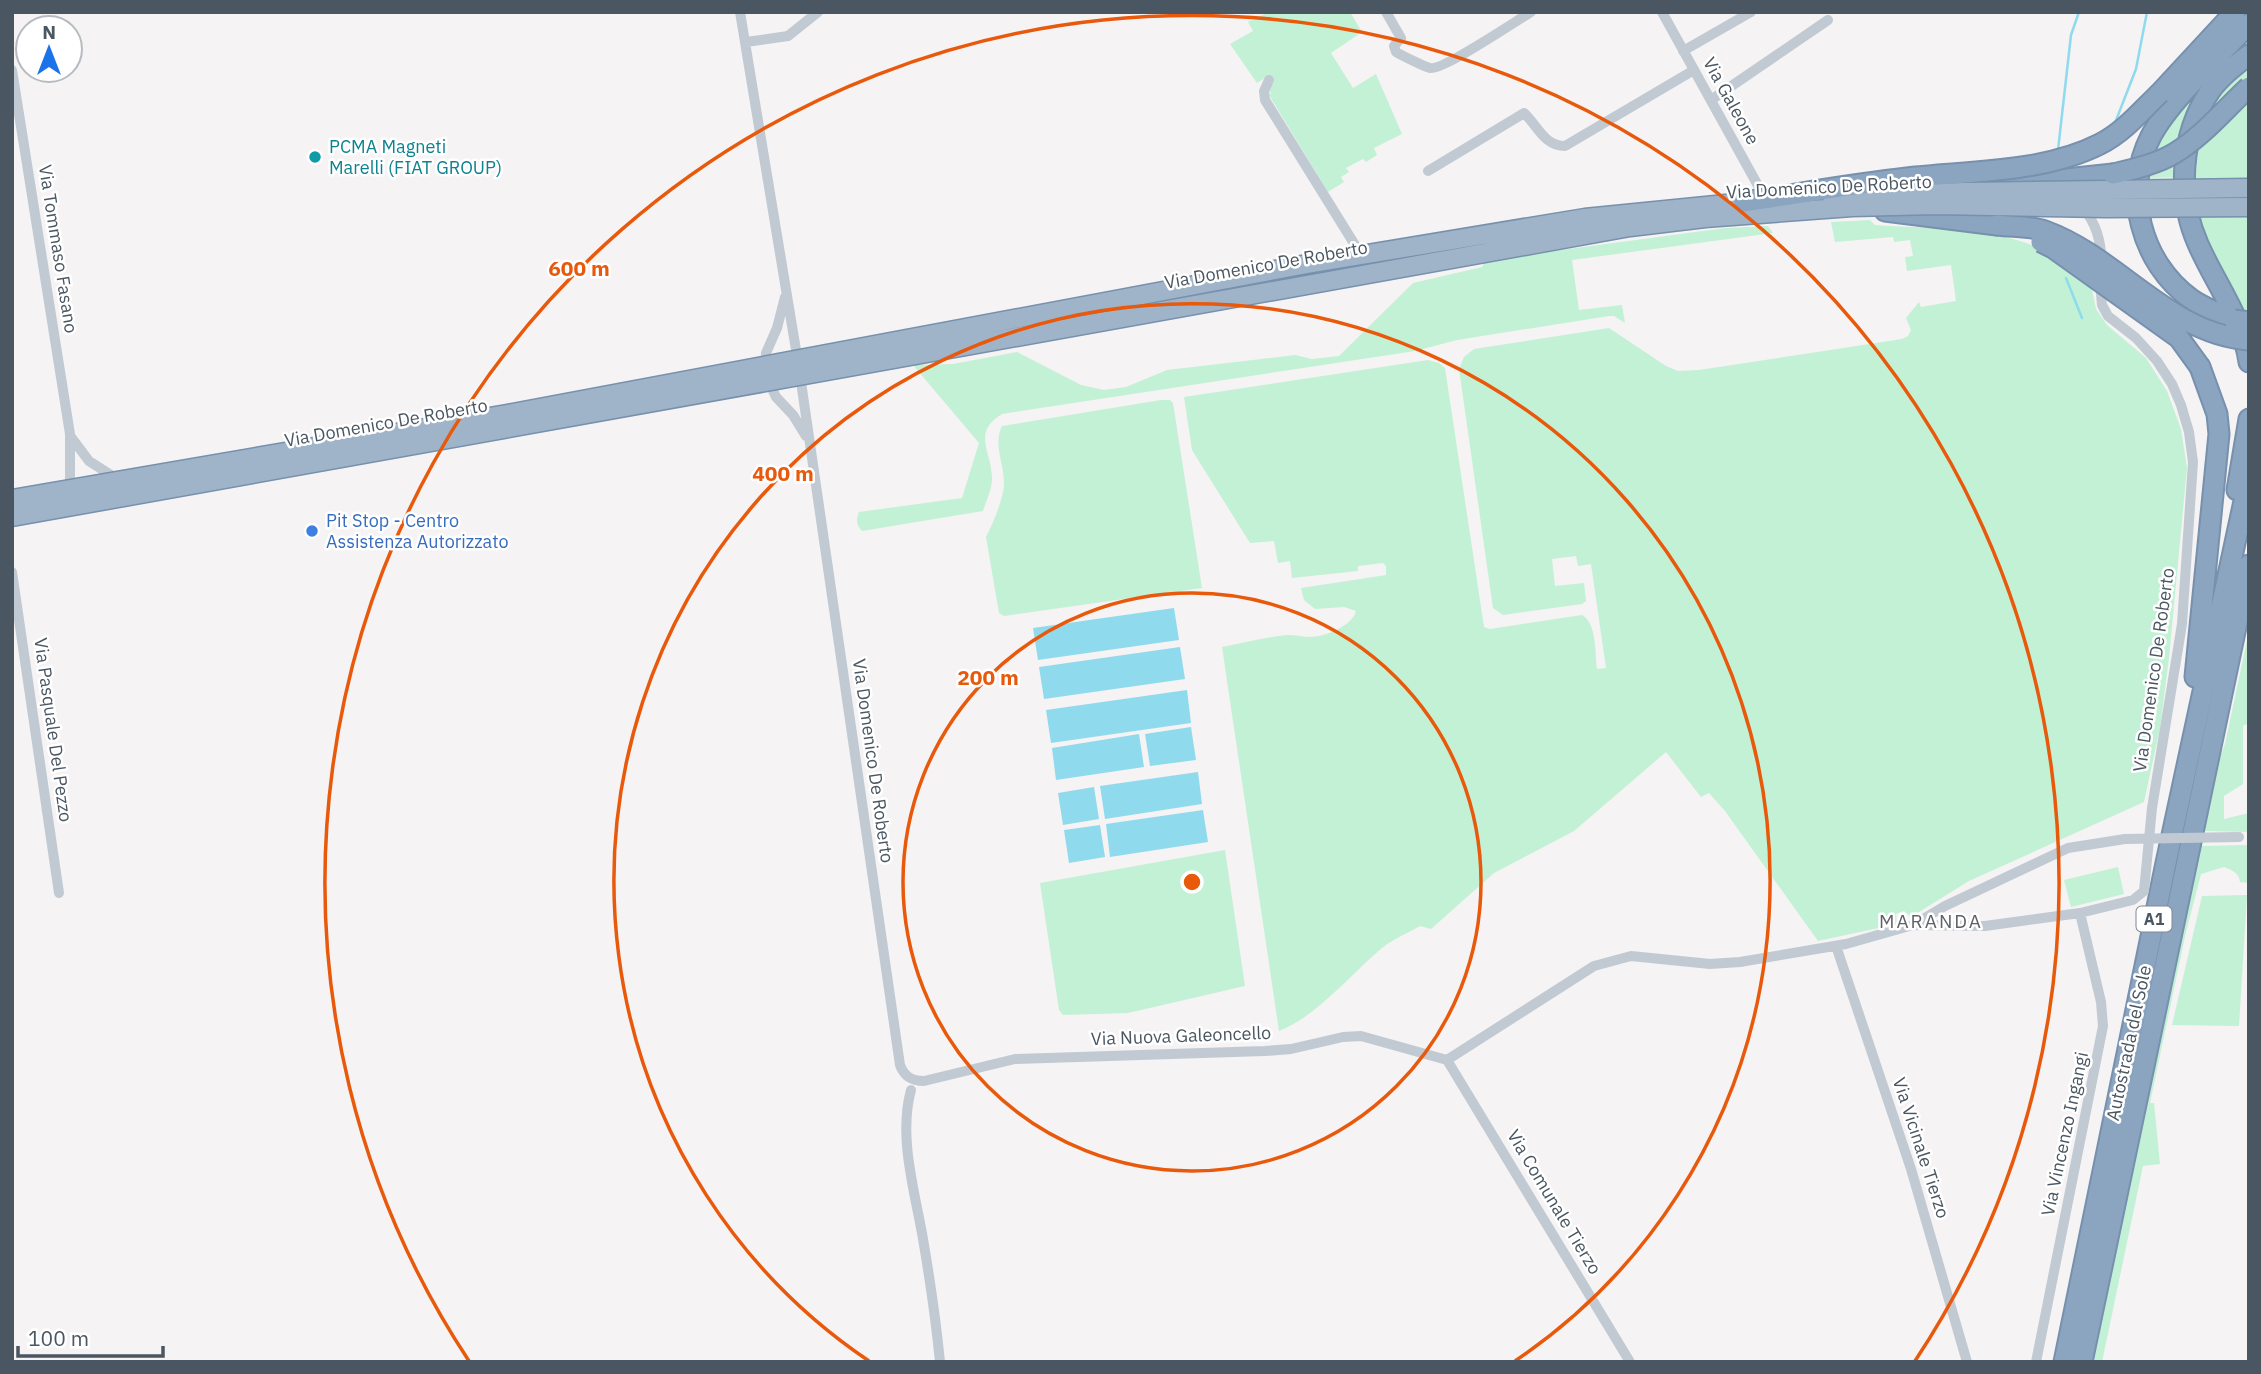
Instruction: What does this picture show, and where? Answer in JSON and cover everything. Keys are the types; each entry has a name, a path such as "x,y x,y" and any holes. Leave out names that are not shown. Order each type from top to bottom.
{"highway":[{"path":"1744,202 1903,178 2045,163 2078,154 2125,128 2235,12"},
{"path":"2249,24 2166,112 2150,137 2137,183 2139,218 2146,242 2170,280 2191,299 2210,310 2234,320 2249,322"},
{"path":"2249,55 2210,90 2198,114 2185,160 2183,182 2185,202 2197,243 2237,323 2249,362"},
{"path":"1965,191 2113,174 2147,166 2182,148 2249,87"},
{"path":"12,499 507,414 1307,264 1585,218 1744,202 1853,195 2249,188"},
{"path":"1852,207 2043,230 2077,246 2173,314 2224,336 2249,340"},
{"path":"12,517 1630,227 1705,218 1852,207 2249,207"},
{"path":"1997,225 2029,236 2064,256 2179,338 2200,367 2214,403 2219,434 2198,660 2166,863"},
{"path":"2240,564 2235,502 2249,419"},
{"name":"Autostrada del Sole","path":"2082,1362 2222,694 2249,478"},
{"name":"Autostrada del Sole","path":"2064,1362 2166,863 2240,564"},
{"path":"2222,694 2249,602"}],"street":[{"name":"Via Domenico De Roberto","path":"740,12 799,368 900,1065 912,1085"},
{"path":"746,42 788,36 818,12"},
{"path":"1386,12 1401,38 1394,46 1396,52 1430,68 1439,67 1456,58 1531,12"},
{"name":"Via Galeone","path":"1662,12 1769,206"},
{"path":"1684,51 1751,12"},
{"path":"1711,100 1828,20"},
{"name":"Via Tommaso Fasano","path":"12,70 70,434 70,481 61,498"},
{"path":"1427,171 1524,113 1547,141 1554,146 1565,146 1694,70"},
{"path":"1269,80 1264,91 1265,100 1367,265"},
{"name":"Via Domenico De Roberto","path":"12,507 1586,227 1825,202 1942,198 2066,200 2081,205 2089,214 2098,233 2102,305 2108,316 2136,338 2157,361 2172,384 2189,432 2193,462 2182,624 2152,808 2145,886 2141,894 2133,900 2080,913"},
{"name":"Via Domenico De Roberto","path":"786,290 766,353 765,374 776,397 793,415 809,442"},
{"name":"Via Tommaso Fasano","path":"70,434 89,461 130,486"},
{"name":"Via Pasquale Del Pezzo","path":"12,572 59,893"},
{"path":"1447,1060 1594,966 1612,959 1631,956 1710,964 1740,962 1836,946 1913,925 1945,906 2068,848 2125,839 2244,838"},
{"path":"1913,925 1985,926 2080,913"},
{"name":"Via Vincenzo Ingangi","path":"2036,1362 2103,1026 2101,1002 2080,913"},
{"name":"Via Vicinale Tierzo","path":"1836,946 1911,1169 1967,1362"},
{"name":"Via Nuova Galeoncello","path":"912,1085 1015,1059 1265,1051 1291,1049 1350,1036 1372,1038 1447,1060"},
{"name":"Via Comunale Tierzo","path":"1447,1060 1630,1362"},
{"path":"912,1085 906,1118 908,1149 927,1260 940,1362"}],"green space":[{"path":"1269,12 1350,12 1362,32 1331,53 1353,88 1376,74 1402,134 1374,148 1377,155 1366,162 1363,159 1346,168 1349,172 1341,177 1344,182 1328,192 1269,95 1271,93 1267,88 1274,83 1270,75 1257,83 1230,44 1253,31 1248,22"},
{"path":"2249,31 2249,329 2226,287 2198,220 2190,177 2145,178 2159,133"},
{"path":"1870,220 1875,225 1984,233 2026,243 2052,254 2091,284 2096,309 2107,325 2146,358 2167,391 2181,429 2187,468 2160,728 2144,802 1969,881 1911,917 1904,911 1896,914 1897,924 1818,941 1725,811 1709,793 1701,797 1666,752 1574,831 1494,873 1431,929 1420,926 1386,945 1320,1005 1279,1031 1222,647 1288,635 1316,636 1337,630 1349,621 1356,611 1344,607 1315,609 1304,600 1301,588 1386,575 1386,566 1383,563 1358,566 1358,571 1292,578 1290,561 1278,563 1274,541 1250,543 1192,450 1184,397 1428,360 1439,363 1445,368 1484,627 1490,629 1582,615 1593,632 1597,669 1606,668 1591,564 1578,566 1576,556 1552,559 1555,586 1584,583 1586,601 1582,604 1503,615 1493,608 1459,369 1464,357 1474,349 1609,328 1666,366 1678,371 1902,339 1908,336 1911,330 1906,318 1919,302 1921,307 1956,301 1951,265 1907,271 1905,257 1913,256 1910,240 1894,242 1893,237 1835,242 1831,222"},
{"path":"1768,226 1773,233 1572,260 1579,310 1622,305 1625,323 1609,316 1457,340 1415,351 1002,414 987,428 985,436 992,479 983,511 862,531 858,524 859,512 962,498 979,443 913,365 953,364 1017,352 1081,385 1104,390 1126,387 1167,370 1295,355 1312,359 1339,356 1413,283 1482,267 1486,260 1725,228"},
{"path":"1170,400 1173,403 1202,588 1004,616 999,613 986,537 1004,489 999,447 1002,426"},
{"path":"2249,631 2249,723 2243,726 2243,784 2224,796 2224,819 2249,813 2249,832 2202,831 2214,773 2225,744"},
{"path":"2249,845 2249,883 2240,882 2237,874 2224,867 2201,874 2150,1103 2154,1103 2160,1164 2143,1166 2102,1362 2092,1362 2199,846"},
{"path":"1225,850 1245,986 1128,1013 1063,1015 1059,1010 1040,883"},
{"path":"2118,867 2124,894 2071,907 2064,880"},
{"path":"2247,895 2239,1026 2172,1025 2202,896"}],"water":[{"path":"1174,608 1179,640 1038,660 1033,628"},
{"path":"1180,647 1185,679 1044,699 1039,667"},
{"path":"1187,690 1191,723 1051,743 1046,710"},
{"path":"1191,727 1196,760 1150,766 1145,734"},
{"path":"1139,734 1144,767 1056,780 1052,748"},
{"path":"1198,772 1202,804 1105,819 1100,786"},
{"path":"1094,787 1099,819 1063,825 1058,793"},
{"path":"1203,810 1208,842 1110,857 1106,824"},
{"path":"1100,825 1105,857 1069,863 1064,830"}],"waterway":[{"path":"2058,150 2071,35 2079,12"},
{"path":"2115,123 2136,69 2147,12"},
{"path":"2066,278 2082,318"}],"place":[{"name":"PCMA Magneti Marelli (FIAT GROUP)","path":"315,157"},
{"name":"Pit Stop - Centro Assistenza Autorizzato","path":"312,531"}],"district":[{"name":"MARANDA","path":"1931,921"}]}
